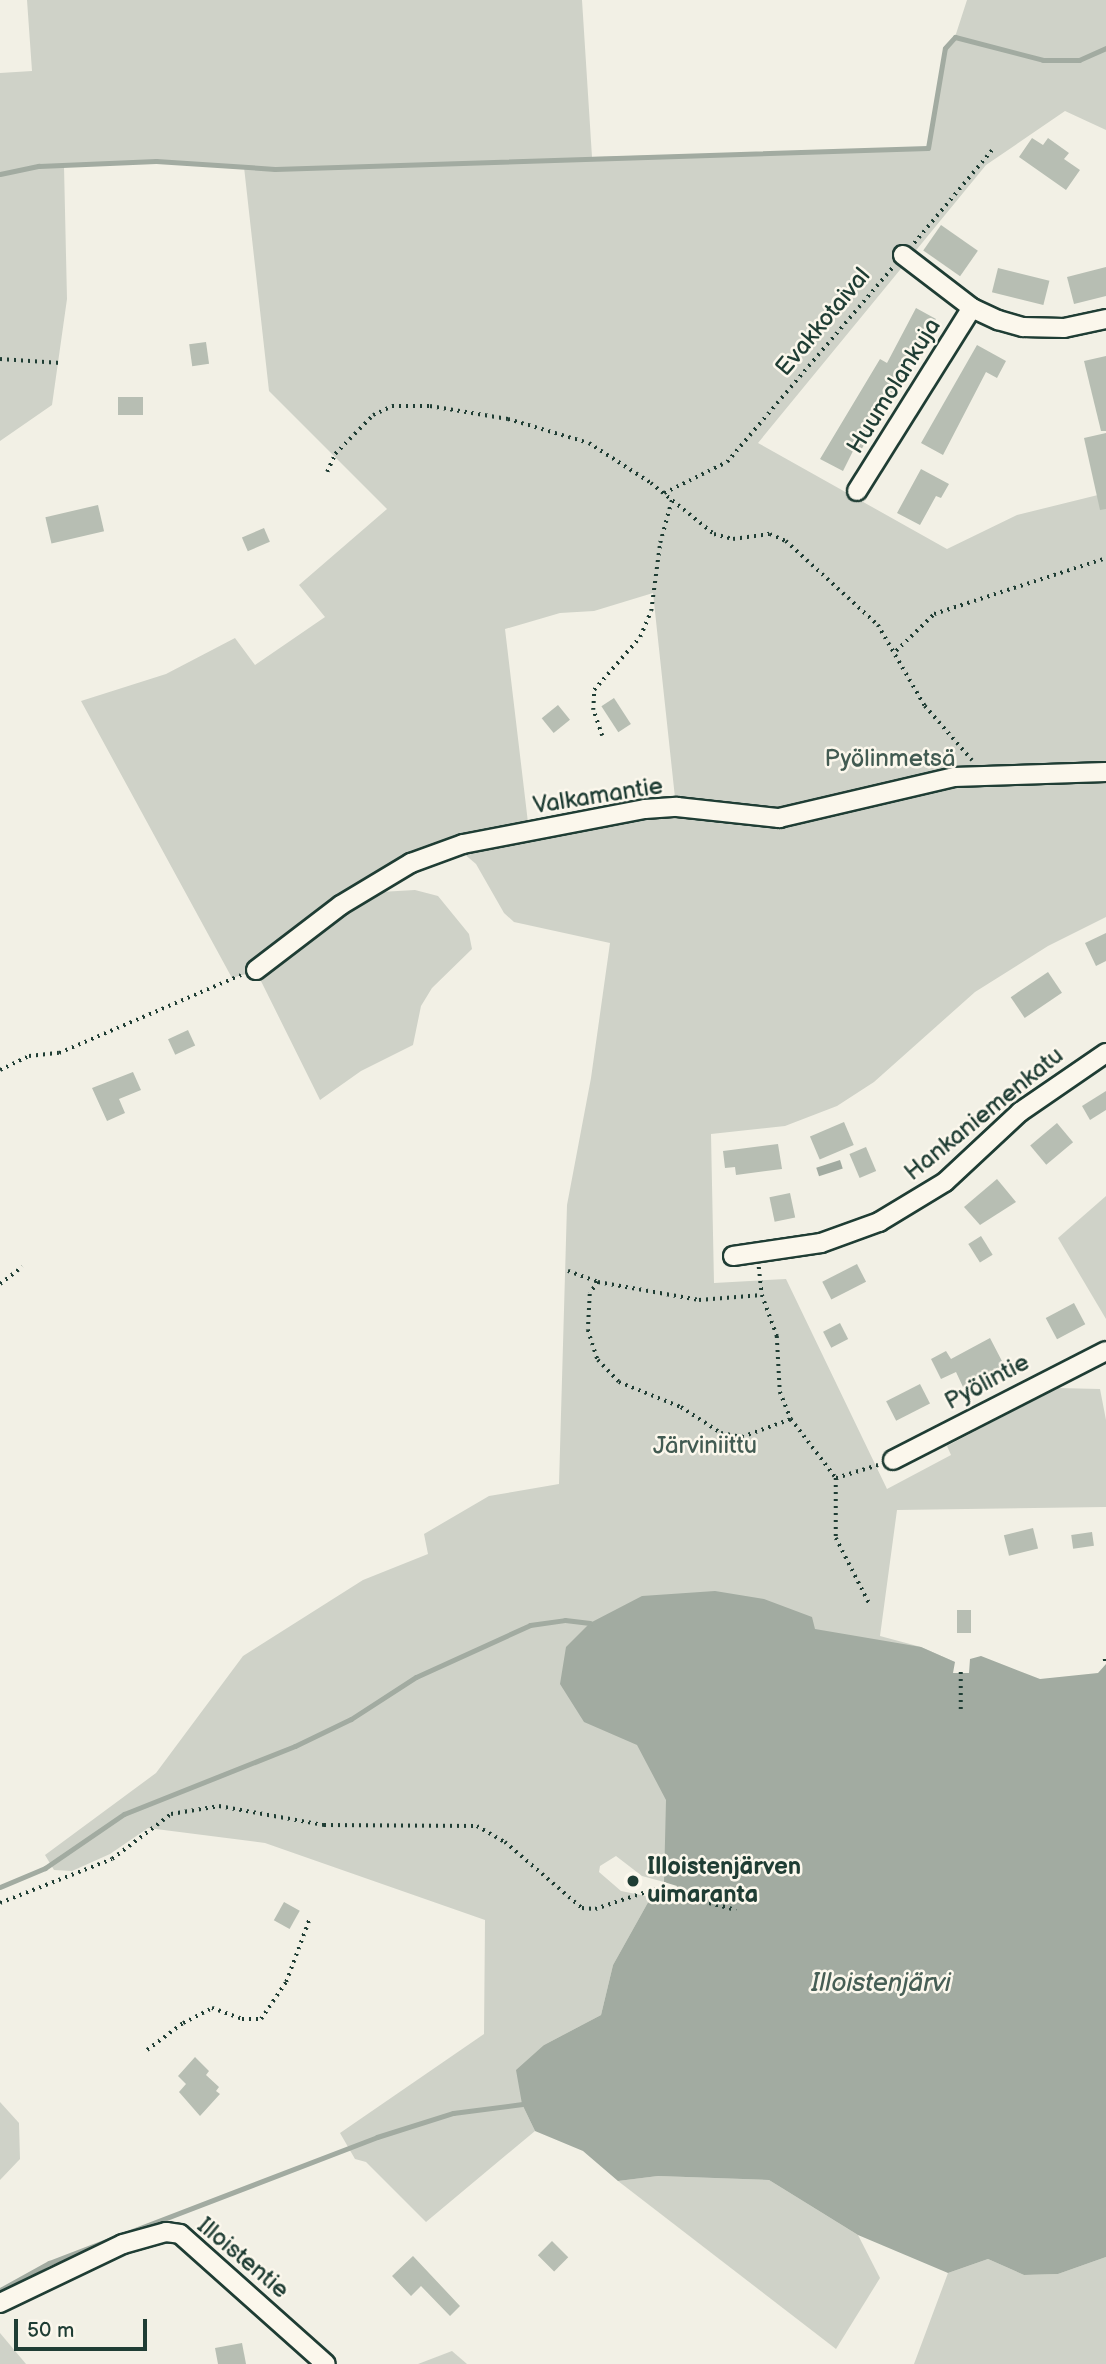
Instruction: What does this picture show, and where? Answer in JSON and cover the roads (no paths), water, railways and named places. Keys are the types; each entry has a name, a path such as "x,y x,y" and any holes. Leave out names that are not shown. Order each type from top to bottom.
{"street":[{"path":"903,255 972,308 1023,327 1064,328 1106,319"},
{"name":"Huumolankuja","path":"857,491 972,308"},
{"name":"Valkamantie","path":"256,970 341,905 411,863 443,850 645,809 677,807 779,818 954,777 1106,772"},
{"name":"Hankaniemenkatu","path":"733,1256 821,1243 879,1222 945,1182 1050,1088 1106,1053"},
{"name":"Pyölintie","path":"886,1462 1106,1351"},
{"name":"Illoistentie","path":"0,2302 59,2270 123,2244 166,2232 180,2234 326,2364"}],"water":[{"path":"840,1160 843,1169 819,1176 816,1168"},
{"name":"Illoistenjärvi","path":"715,1591 764,1599 812,1617 815,1629 921,1647 955,1662 953,1673 969,1673 970,1659 981,1656 1040,1679 1098,1673 1106,1664 1106,2257 1058,2274 1024,2275 988,2259 948,2273 858,2235 769,2180 658,2176 618,2181 583,2151 535,2131 522,2104 516,2070 544,2045 601,2015 613,1965 651,1897 671,1904 677,1886 664,1882 666,1800 637,1745 584,1722 560,1684 566,1647 590,1623 642,1596"}],"waterway":[{"path":"0,174 39,166 156,161 275,169 928,148 945,48 955,37 1043,60 1079,60 1106,48"},
{"path":"0,1887 45,1868 124,1814 295,1746 351,1719 416,1677 530,1625 565,1620 590,1623"},
{"path":"0,2290 49,2263 377,2137 453,2113 522,2104"}],"place":[{"name":"Illoistenjärven uimaranta","path":"633,1881"}],"park label":[{"name":"Pyölinmetsä","path":"890,759"},
{"name":"Järviniittu","path":"705,1446"}]}
